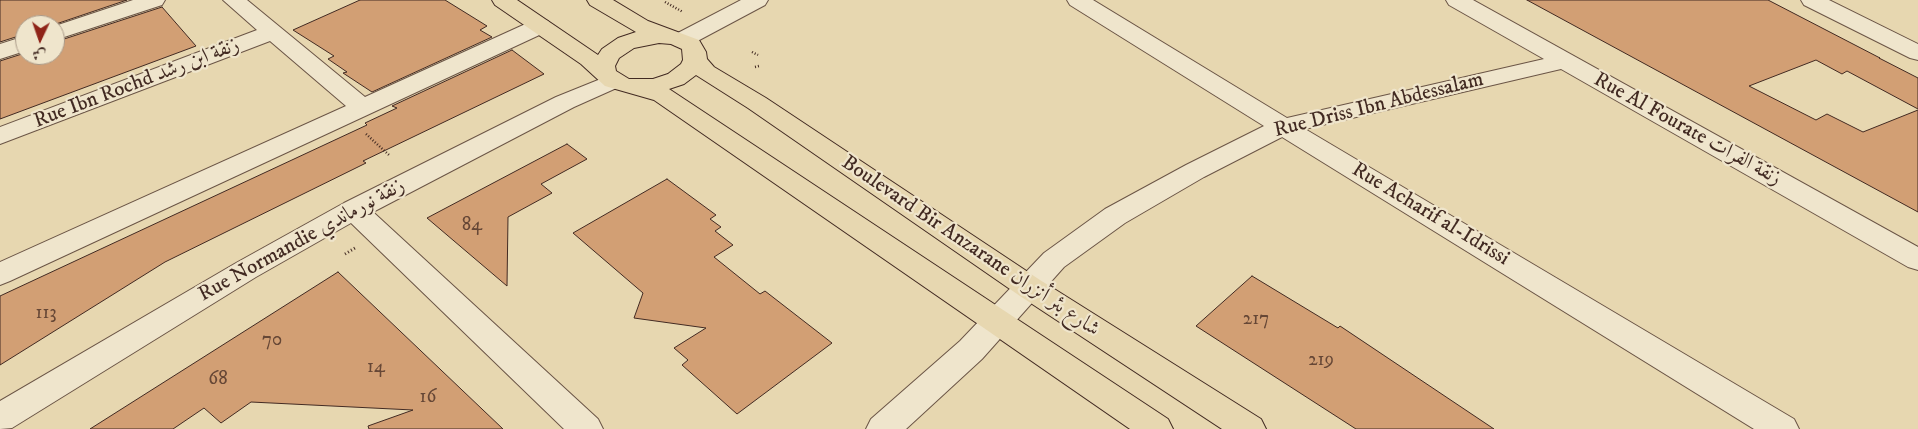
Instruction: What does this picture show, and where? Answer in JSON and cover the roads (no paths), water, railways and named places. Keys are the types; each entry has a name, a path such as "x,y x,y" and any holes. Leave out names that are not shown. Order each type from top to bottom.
{"main road":[{"path":"502,0 619,80 663,95 1156,429"},
{"name":"Boulevard Bir Anzarane شارع بئر أنزران","path":"598,0 640,26 681,45 706,72 756,103 1030,288 1249,429"},
{"path":"640,38 681,45 690,68 676,79 662,84 619,80 604,62 620,46 640,38"}],"street":[{"path":"65,30 154,0"},
{"path":"234,0 273,32 362,119"},
{"path":"681,45 757,0"},
{"name":"Rue Acharif al-Idrissi","path":"1078,0 1782,429"},
{"name":"Rue Al Fourate زنقة الفرات","path":"1457,0 1918,260"},
{"path":"1812,0 1918,53"},
{"path":"1853,0 1918,32"},
{"path":"0,274 362,119 540,26"},
{"name":"Rue Ibn Rochd زنقة ابن رشد","path":"0,136 273,32"},
{"path":"0,52 15,47"},
{"name":"Rue Driss Ibn Abdessalam","path":"883,429 971,350 1054,260 1115,216 1195,171 1283,126 1565,61"},
{"name":"Rue Normandie زنقة نورماندي","path":"0,418 246,270 354,210 565,102 619,80"},
{"path":"354,210 586,429"}]}
